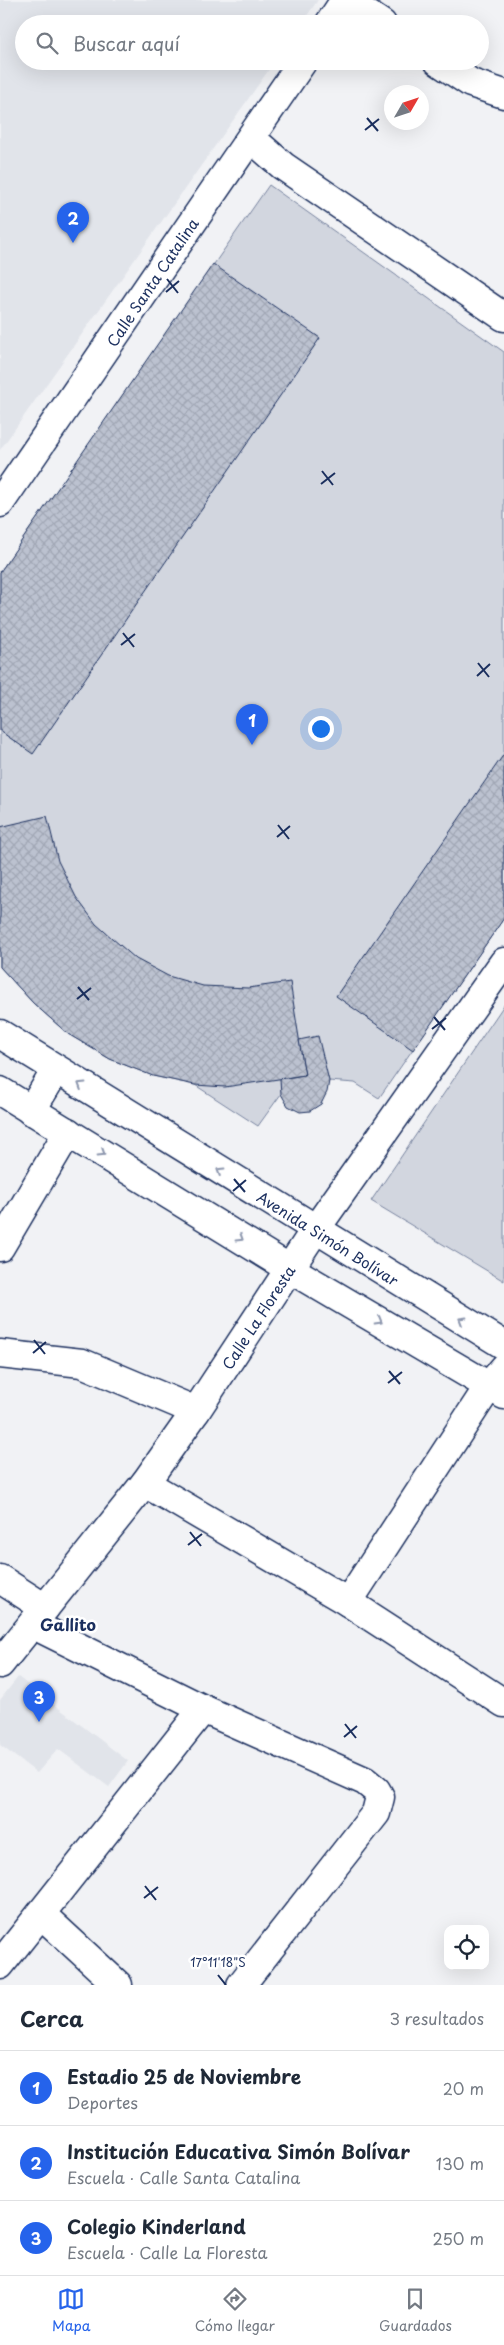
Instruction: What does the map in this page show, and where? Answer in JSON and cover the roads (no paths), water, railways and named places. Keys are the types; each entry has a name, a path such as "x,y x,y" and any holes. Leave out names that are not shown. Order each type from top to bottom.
{"street":[{"path":"335,15 345,0 368,15"},
{"name":"Calle Santa Catalina","path":"0,503 297,70"},
{"path":"452,70 471,83 504,94"},
{"path":"251,138 283,166 504,317"},
{"name":"Calle La Floresta","path":"0,1664 145,1483 196,1411 315,1230 504,962"},
{"name":"Avenida Simón Bolívar","path":"0,1034 504,1346"},
{"path":"31,1111 56,1070"},
{"path":"0,1091 290,1269 499,1383 348,1602"},
{"path":"0,1246 68,1132"},
{"path":"0,1354 82,1363 196,1411"},
{"path":"145,1483 348,1602 504,1703"},
{"path":"0,1579 38,1616 203,1708 365,1781 376,1790 380,1797 376,1813 241,1985"},
{"path":"0,1965 203,1708"},
{"path":"41,1914 118,1985"}],"place":[{"name":"Institución Educativa Simón Bolívar","path":"73,243"},
{"name":"Estadio 25 de Noviembre","path":"252,745"},
{"name":"Colegio Kinderland","path":"39,1722"}],"district":[{"name":"Gallito","path":"68,1624"}]}
